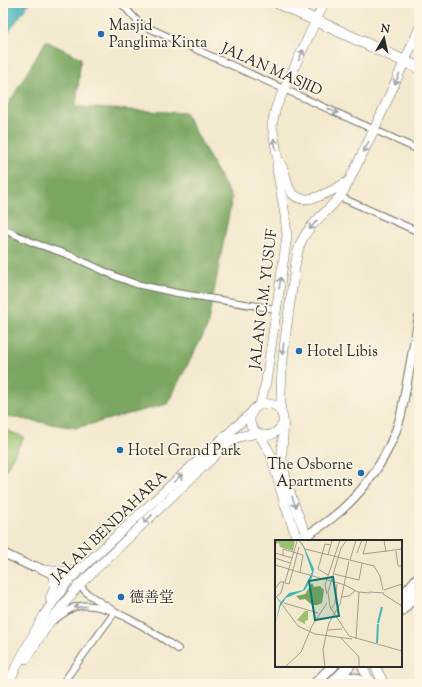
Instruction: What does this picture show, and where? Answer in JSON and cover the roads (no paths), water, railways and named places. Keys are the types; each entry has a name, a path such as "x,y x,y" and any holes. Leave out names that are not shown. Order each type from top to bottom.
{"highway":[{"path":"278,3 419,68"}],"main road":[{"path":"324,3 276,107 272,125 278,160 284,168 290,190 294,196 308,199 317,198 349,181"},
{"name":"JALAN C.M. YUSUF","path":"281,411 280,384 284,343 298,251 309,228 340,197 349,181 374,130 419,29"},
{"name":"JALAN C.M. YUSUF","path":"260,405 266,382 287,236 287,224 277,168 278,160"},
{"path":"298,540 285,505 270,454 250,421 252,412 260,405 270,403 281,411 283,418 282,448 284,467 294,503 308,538"},
{"name":"JALAN BENDAHARA","path":"11,683 47,619 252,412"},
{"path":"258,433 265,436 276,433 283,423"},
{"name":"JALAN BENDAHARA","path":"67,584 79,570 207,458 232,440 244,435 258,433"},
{"path":"47,619 68,590 67,584 75,582 88,571 105,561"},
{"path":"45,570 60,572 79,570"},
{"path":"402,597 419,577"},
{"path":"47,619 54,589 54,580"},
{"path":"402,610 419,591"},
{"path":"315,684 332,667"},
{"path":"331,684 348,667"},
{"path":"362,667 371,684"},
{"path":"376,667 384,684"},
{"path":"340,676 356,679 364,684"}],"street":[{"name":"JALAN MASJID","path":"121,3 140,24 419,150"},
{"path":"340,197 419,232"},
{"path":"3,229 136,284 177,293 276,309"},
{"path":"308,538 352,501 365,486 392,443 401,415 419,317"},
{"path":"3,553 30,566 35,566 45,570 67,584"},
{"path":"30,566 33,570 54,580 67,584"},
{"path":"79,585 88,594 115,612"},
{"path":"47,619 81,606 95,607 115,612 148,629 178,650"},
{"path":"62,684 115,612"}],"water":[{"path":"3,3 29,3 3,40"}],"place":[{"name":"Masjid Panglima Kinta","path":"101,34"},
{"name":"Hotel Libis","path":"299,351"},
{"name":"Hotel Grand Park","path":"120,450"},
{"name":"The Osborne Apartments","path":"361,473"},
{"name":"德善堂","path":"121,597"}]}
